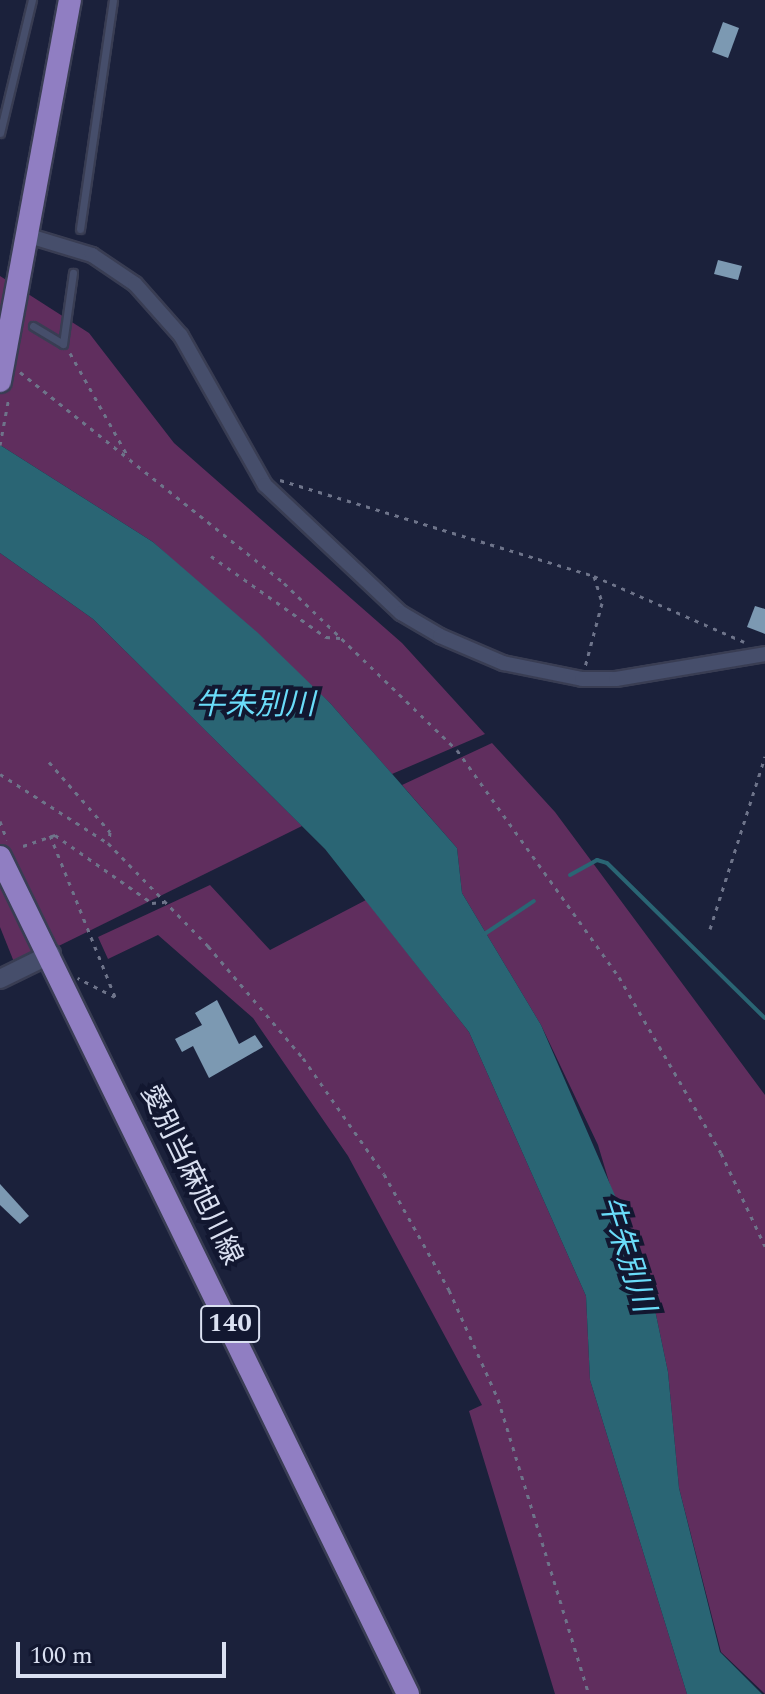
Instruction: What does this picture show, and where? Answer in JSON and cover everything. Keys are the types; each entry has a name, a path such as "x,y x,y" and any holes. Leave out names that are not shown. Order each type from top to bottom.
{"main road":[{"path":"8,382 26,235 70,0"},
{"name":"愛別当麻旭川線","path":"7,855 61,960 408,1694"}],"street":[{"path":"26,235 92,255 158,306 265,485 401,613 480,655 582,679 760,655"},
{"path":"0,979 61,960"}],"lane":[{"path":"0,133 32,0"},
{"path":"80,229 113,0"},
{"path":"33,326 63,344 73,273"}],"path":[{"path":"63,344 131,461"},
{"path":"0,445 8,382 131,461 284,583 457,750 538,856 668,1060 765,1246"},
{"path":"265,485 298,480 594,576 733,633 760,655"},
{"path":"211,556 326,637 341,638"},
{"path":"582,679 602,603 594,576"},
{"path":"710,929 765,757"},
{"path":"49,762 110,832 108,843"},
{"path":"0,774 108,843 164,902 303,1058 418,1232 498,1399 589,1694"},
{"path":"0,821 7,855"},
{"path":"50,835 152,903 164,902"},
{"path":"23,846 50,835"},
{"path":"50,835 115,997 76,977 61,960"}],"shaded area":[{"path":"0,276 89,333 174,443 402,643 485,734 392,774 330,703 153,542 0,445"},
{"path":"0,553 93,619 302,826 16,967 0,927"},
{"path":"492,743 555,812 765,1095 765,1694 721,1652 679,1488 668,1372 646,1267 616,1205 598,1145 541,1025 462,893 457,848 402,785"},
{"path":"210,885 270,950 366,900 469,1032 586,1296 590,1380 687,1694 555,1694 469,1411 482,1405 348,1156 253,1018 158,935 108,959 98,937"}],"water":[{"name":"牛朱別川","path":"0,445 153,542 257,632 330,703 457,848 462,893 541,1025 646,1267 668,1372 679,1488 720,1652 762,1694 687,1694 590,1380 586,1296 469,1032 325,849 93,619 0,553"}],"building":[{"path":"723,22 739,28 728,58 712,52"},
{"path":"718,260 742,266 738,280 714,274"},
{"path":"755,606 765,609 765,634 747,627"},
{"path":"217,1000 239,1044 255,1035 263,1047 209,1078 193,1046 182,1052 175,1039 202,1025 195,1013"},
{"path":"0,1184 29,1216 20,1224 0,1205"}],"waterway":[{"path":"570,875 597,860 607,863 765,1018"},
{"path":"483,935 534,901"}]}
